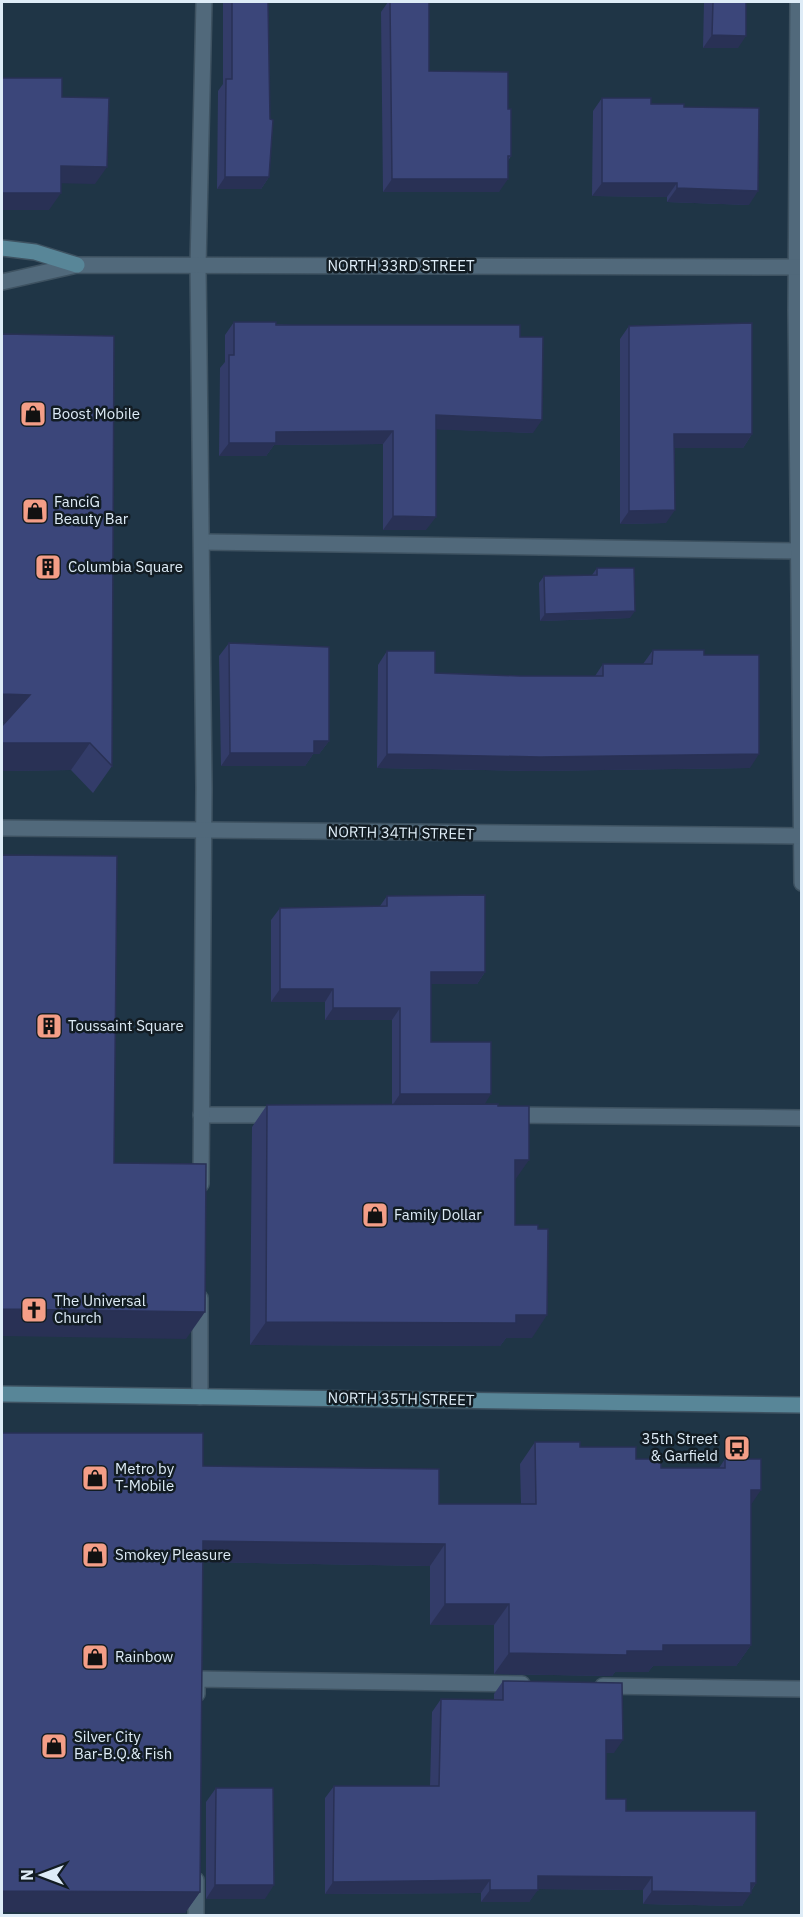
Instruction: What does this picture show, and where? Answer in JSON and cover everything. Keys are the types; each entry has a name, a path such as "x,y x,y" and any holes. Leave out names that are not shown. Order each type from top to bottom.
{"main road":[{"path":"2,248 35,252 77,265"},
{"name":"NORTH 35TH STREET","path":"2,1394 801,1404"}],"street":[{"path":"201,1197 204,831 198,266 204,2"},
{"path":"798,2 801,883"},
{"name":"NORTH 33RD STREET","path":"2,282 77,265 799,267"},
{"path":"202,542 800,551"},
{"name":"NORTH 34TH STREET","path":"2,828 801,836"},
{"path":"201,1115 295,1115"},
{"path":"492,1115 801,1118"},
{"path":"200,1280 200,1397"},
{"path":"197,1715 197,1679 539,1684"},
{"path":"586,1685 801,1689"},
{"path":"196,1868 196,1916"}],"building":[{"path":"232,2 268,2 270,119 273,120 269,177 225,177 226,79 232,79"},
{"path":"390,2 429,2 429,71 508,72 511,156 508,156 508,179 392,179"},
{"path":"713,2 746,2 746,36 712,35"},
{"path":"2,78 62,78 62,97 109,98 107,167 61,166 61,193 2,193"},
{"path":"602,98 651,98 651,104 684,104 684,107 759,108 758,191 677,188 677,183 602,183"},
{"path":"234,322 276,322 276,325 520,325 520,337 543,337 542,420 436,415 436,517 393,516 393,431 276,432 276,443 229,443 229,355 234,355"},
{"path":"752,323 752,434 674,434 675,510 629,511 629,326"},
{"name":"Columbia Square","path":"2,334 114,336 112,766 90,743 2,743 2,726 30,695 2,694"},
{"path":"597,568 634,568 635,611 545,614 544,576 597,575"},
{"path":"229,643 329,647 329,741 314,741 314,753 230,753"},
{"path":"653,650 704,650 704,655 759,655 759,754 540,757 387,754 387,651 435,651 435,673 603,676 603,664 652,664"},
{"name":"Toussaint Square","path":"2,855 117,856 114,1163 206,1164 205,1312 2,1309"},
{"path":"485,895 485,972 431,972 431,1042 491,1042 491,1094 400,1094 400,1008 333,1008 333,989 280,989 280,908 387,906 387,896"},
{"name":"Family Dollar","path":"498,1104 498,1106 529,1106 529,1160 515,1160 515,1225 538,1225 538,1229 548,1229 547,1315 516,1315 516,1323 266,1322 267,1105"},
{"path":"2,1433 203,1433 203,1466 439,1469 439,1504 536,1504 535,1442 580,1442 580,1447 636,1447 636,1459 661,1459 661,1468 725,1468 725,1459 761,1459 761,1490 751,1490 751,1645 663,1645 663,1651 627,1651 627,1655 509,1653 509,1604 445,1604 445,1544 203,1541 200,1892 2,1891"},
{"path":"503,1681 622,1683 623,1740 606,1740 606,1799 626,1799 626,1811 756,1811 756,1883 751,1883 751,1893 652,1891 652,1877 538,1876 538,1890 490,1890 490,1880 333,1882 334,1786 439,1786 441,1699 503,1700"},
{"path":"216,1788 273,1788 274,1885 215,1885"}],"place":[{"name":"Boost Mobile","path":"33,414"},
{"name":"FanciG Beauty Bar","path":"35,511"},
{"name":"Columbia Square","path":"48,567"},
{"name":"Toussaint Square","path":"49,1026"},
{"name":"Family Dollar","path":"375,1215"},
{"name":"The Universal Church","path":"34,1310"},
{"name":"35th Street & Garfield","path":"737,1448"},
{"name":"Metro by T-Mobile","path":"95,1478"},
{"name":"Smokey Pleasure","path":"95,1555"},
{"name":"Rainbow","path":"95,1657"},
{"name":"Silver City Bar-B.Q.& Fish","path":"54,1746"}]}
